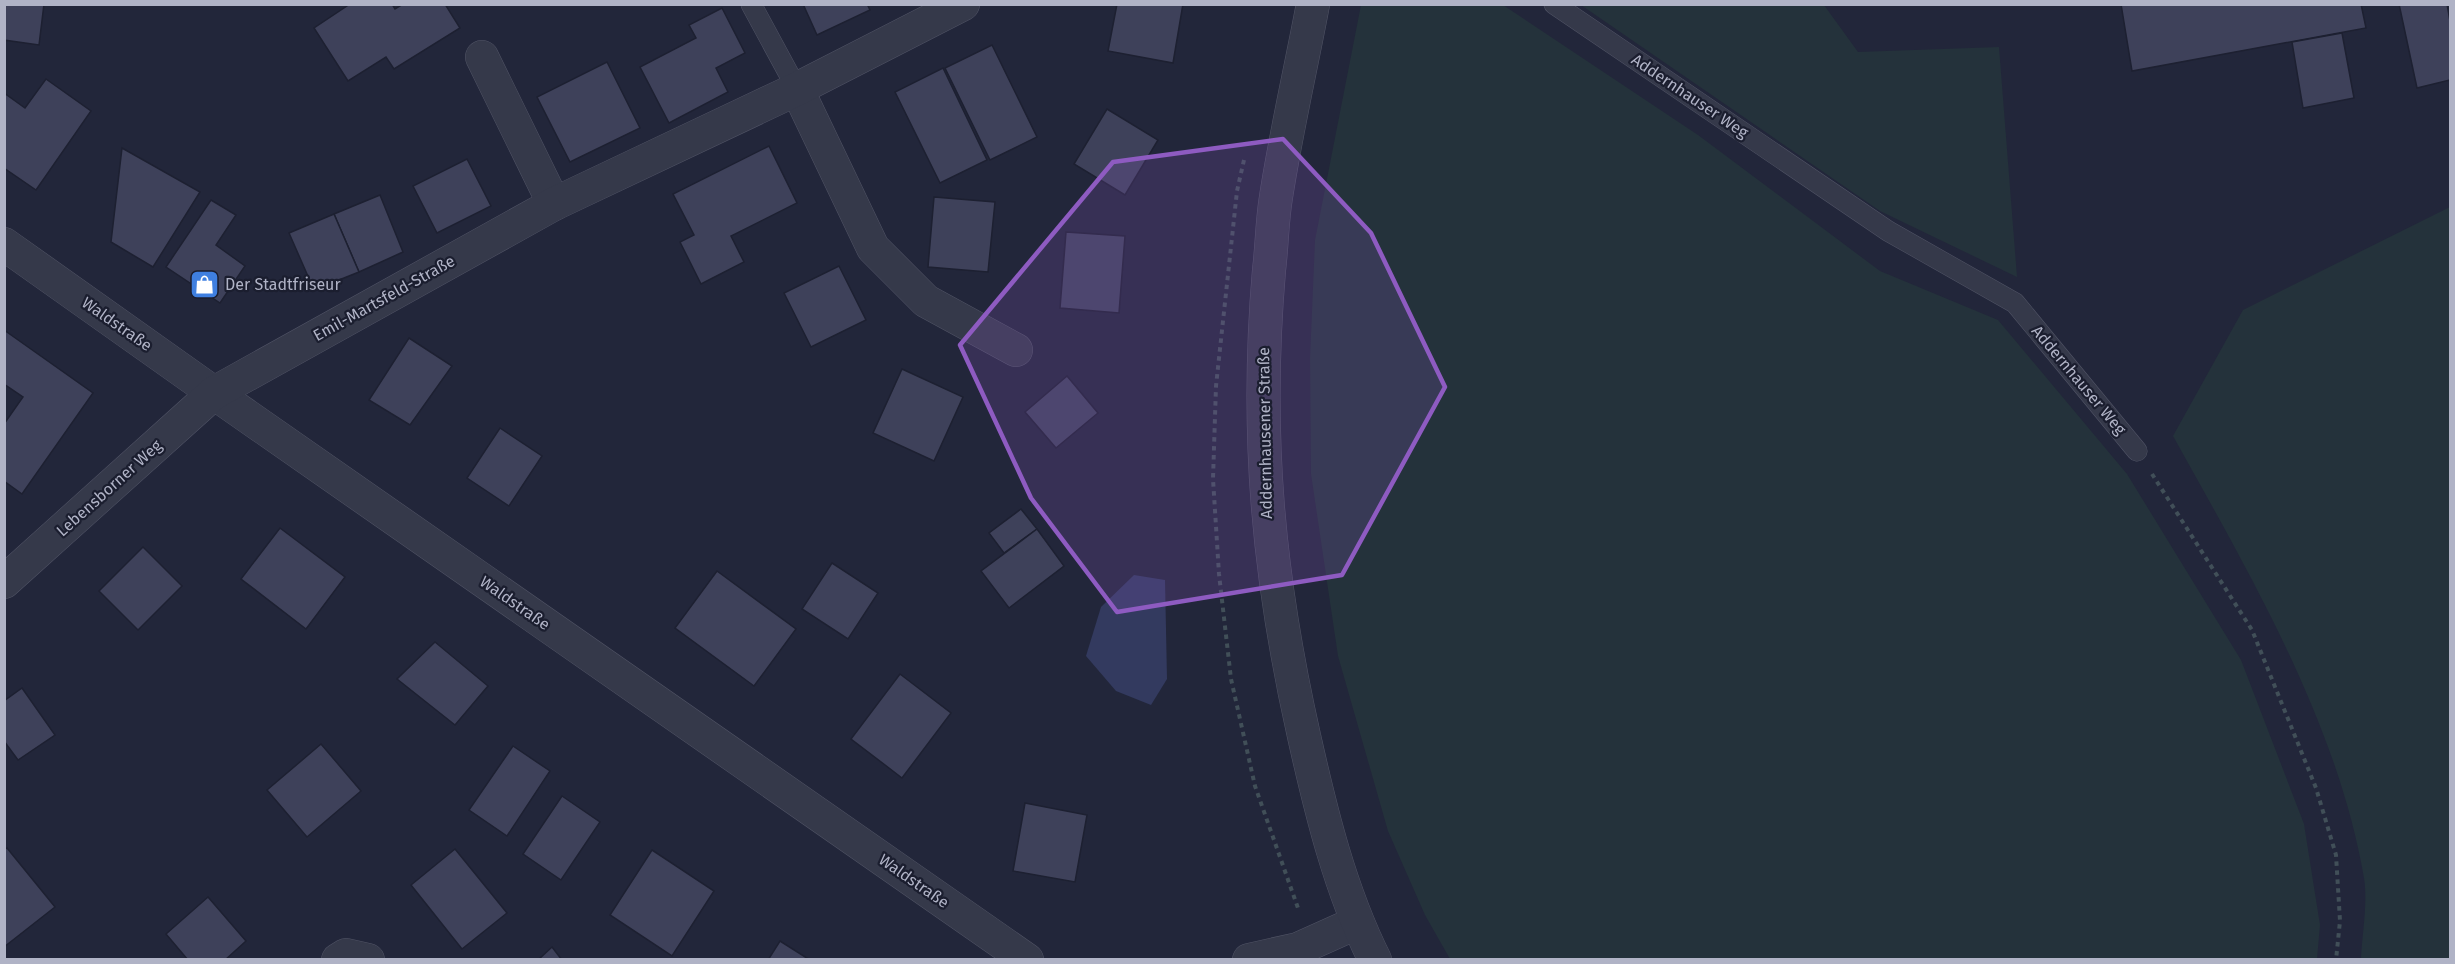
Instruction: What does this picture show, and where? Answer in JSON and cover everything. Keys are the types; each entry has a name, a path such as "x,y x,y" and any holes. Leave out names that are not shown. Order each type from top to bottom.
{"street":[{"name":"Emil-Martsfeld-Straße","path":"214,393 554,204 797,89 963,4"},
{"name":"Addernhausener Straße","path":"1313,4 1276,198 1263,344 1262,452 1268,533 1288,664 1318,798 1356,922 1375,960"},
{"path":"482,57 554,204"},
{"path":"797,89 873,248 926,301 1016,350"},
{"name":"Waldstraße","path":"4,244 1027,960"},
{"name":"Lebensborner Weg","path":"4,582 214,393"},
{"path":"1249,960 1292,954 1356,922"},
{"path":"338,960 346,955 368,960"}],"lane":[{"path":"751,4 797,89"},
{"name":"Addernhauser Weg","path":"1554,4 1888,231 2015,303 2138,451"}],"path":[{"name":"Addernhauser Weg","path":"2138,451 2252,630 2316,788 2336,855 2340,921 2336,960"}],"highlighted area":[{"path":"1283,139 1371,233 1445,387 1342,575 1117,612 1031,498 960,345 1113,162"}],"shaded area":[{"path":"1361,5 1503,5 1698,135 1880,271 1998,320 2127,474 2241,660 2304,824 2320,925 2317,959 1450,959 1425,915 1388,831 1338,656 1311,474 1310,358 1315,240"},
{"path":"1581,5 1824,5 1858,52 1999,47 2017,277 1880,211"},
{"path":"2450,207 2450,959 2361,959 2365,908 2364,878 2351,820 2333,762 2312,705 2287,650 2260,595 2173,436 2243,310"}],"water":[{"path":"1134,575 1165,580 1167,679 1151,705 1116,691 1086,656 1101,607"}],"building":[{"path":"4,4 44,4 39,45 4,40"},
{"path":"350,4 392,4 395,9 403,4 445,4 460,28 394,69 386,57 348,81 314,28"},
{"path":"803,4 867,4 870,10 817,35"},
{"path":"1117,4 1183,4 1173,63 1108,51"},
{"path":"2121,4 2361,4 2366,28 2132,71"},
{"path":"2399,4 2447,4 2450,21 2450,80 2417,88"},
{"path":"722,8 745,53 716,68 728,92 669,123 640,67 696,38 689,25"},
{"path":"2342,33 2354,98 2303,108 2292,42"},
{"path":"992,45 1037,137 990,160 945,68"},
{"path":"607,62 640,128 570,162 537,97"},
{"path":"943,68 987,160 940,183 895,92"},
{"path":"46,79 91,111 36,190 4,168 4,93 25,108"},
{"path":"1107,109 1158,140 1125,195 1074,164"},
{"path":"769,146 797,203 731,236 744,262 701,284 680,242 694,235 673,194"},
{"path":"122,148 200,192 153,267 111,242"},
{"path":"467,159 491,206 437,233 413,186"},
{"path":"380,195 403,252 359,272 334,214"},
{"path":"934,197 995,202 988,272 928,267"},
{"path":"211,200 236,215 216,245 245,266 220,303 166,267"},
{"path":"334,214 359,272 314,290 289,233"},
{"path":"1066,232 1125,236 1119,313 1060,308"},
{"path":"839,266 866,320 811,347 784,293"},
{"path":"4,330 93,393 22,494 4,481 4,424 23,397 4,384"},
{"path":"409,338 452,366 410,425 369,400"},
{"path":"902,369 963,397 934,461 873,433"},
{"path":"1067,376 1098,413 1056,448 1025,412"},
{"path":"500,428 542,456 509,506 467,478"},
{"path":"1021,509 1037,529 1004,553 989,533"},
{"path":"280,528 345,577 306,629 241,579"},
{"path":"1037,529 1064,566 1009,608 981,571"},
{"path":"143,547 182,586 138,630 99,591"},
{"path":"832,563 878,593 848,639 802,609"},
{"path":"717,571 796,629 754,686 675,628"},
{"path":"435,642 488,686 455,725 397,679"},
{"path":"900,674 951,713 902,778 851,739"},
{"path":"22,688 55,735 18,760 4,741 4,701"},
{"path":"321,744 361,791 307,837 267,790"},
{"path":"513,746 550,771 507,836 469,810"},
{"path":"562,796 600,822 561,880 523,854"},
{"path":"1025,803 1087,815 1075,882 1013,871"},
{"path":"7,848 55,907 4,947 4,850"},
{"path":"455,849 507,913 462,949 411,885"},
{"path":"652,850 714,891 672,956 610,915"},
{"path":"208,897 246,941 225,960 188,960 166,934"},
{"path":"780,941 810,960 768,960"},
{"path":"552,947 562,960 538,960"}],"place":[{"name":"Der Stadtfriseur","path":"204,284"}]}
